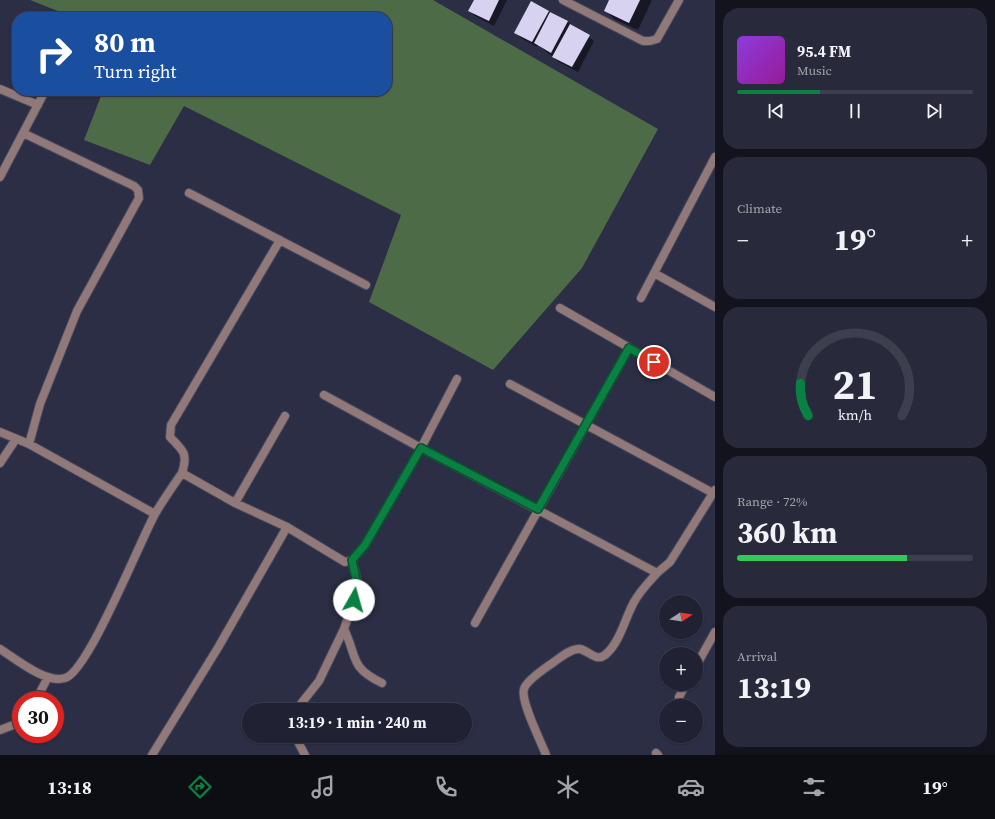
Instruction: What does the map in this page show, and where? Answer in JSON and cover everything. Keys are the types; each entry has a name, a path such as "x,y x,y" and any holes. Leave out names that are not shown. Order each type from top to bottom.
{"street":[{"path":"563,0 643,41 657,39 679,0"},
{"path":"0,89 12,94"},
{"path":"17,96 38,105"},
{"path":"0,177 24,134 42,96"},
{"path":"24,134 134,186 138,190 139,198 77,311 44,391 29,444"},
{"path":"641,298 715,157"},
{"path":"189,193 366,285"},
{"path":"0,649 48,677 61,679 70,676 92,648 155,514 182,473 185,462 185,453 170,437 171,425 280,240"},
{"path":"654,274 715,307"},
{"path":"560,308 715,397"},
{"path":"475,623 629,348"},
{"path":"182,473 235,503 287,527 340,560 345,562 352,560 365,545 421,448 457,379"},
{"path":"510,384 714,492 670,562 657,573 635,601 610,650 604,656 598,658 580,649 575,650 566,654 526,686 524,695 527,707 546,755"},
{"path":"324,395 657,573"},
{"path":"235,503 285,416"},
{"path":"0,432 29,444 155,514"},
{"path":"0,464 16,439"},
{"path":"152,755 219,646 287,527"},
{"path":"302,703 319,681 344,629 358,589 352,560"},
{"path":"344,629 358,668 369,677 382,683"},
{"path":"703,653 715,632"},
{"path":"41,691 48,677"},
{"path":"679,697 682,691"},
{"path":"0,730 12,725"},
{"path":"299,743 305,755"}],"green space":[{"path":"30,0 433,0 658,129 582,268 493,370 369,302 401,215 184,106 150,165 84,140 101,96 392,96 392,12 60,12"}],"building":[{"path":"474,0 499,0 489,21 468,11"},
{"path":"609,0 640,0 629,23 604,11"},
{"path":"531,1 549,11 532,42 514,33"},
{"path":"550,12 568,21 551,53 534,43"},
{"path":"570,24 590,35 572,67 552,57"}],"route":[{"path":"354,600 358,589 358,584 352,560 357,557 365,545 421,448 538,509 629,348 654,362"}]}
